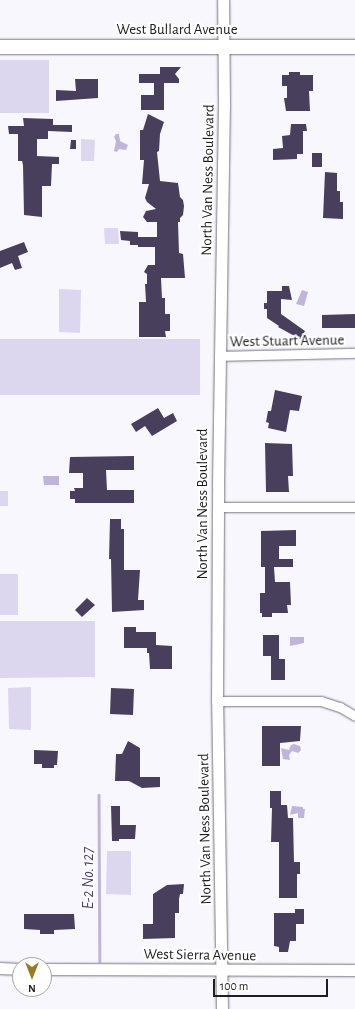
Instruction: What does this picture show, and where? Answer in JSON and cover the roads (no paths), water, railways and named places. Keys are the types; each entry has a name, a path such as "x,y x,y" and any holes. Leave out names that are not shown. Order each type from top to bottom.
{"main road":[{"name":"West Bullard Avenue","path":"0,48 355,47"}],"street":[{"name":"North Van Ness Boulevard","path":"222,1009 223,971 217,701 218,507 224,106 223,0"},
{"name":"West Stuart Avenue","path":"220,356 355,354"},
{"path":"218,507 355,507"},
{"path":"217,701 321,701 340,707 355,716"},
{"path":"0,968 12,969"},
{"name":"West Sierra Avenue","path":"52,969 223,971 355,970"}],"waterway":[{"name":"E-2 No. 127","path":"99,795 100,961"}]}
